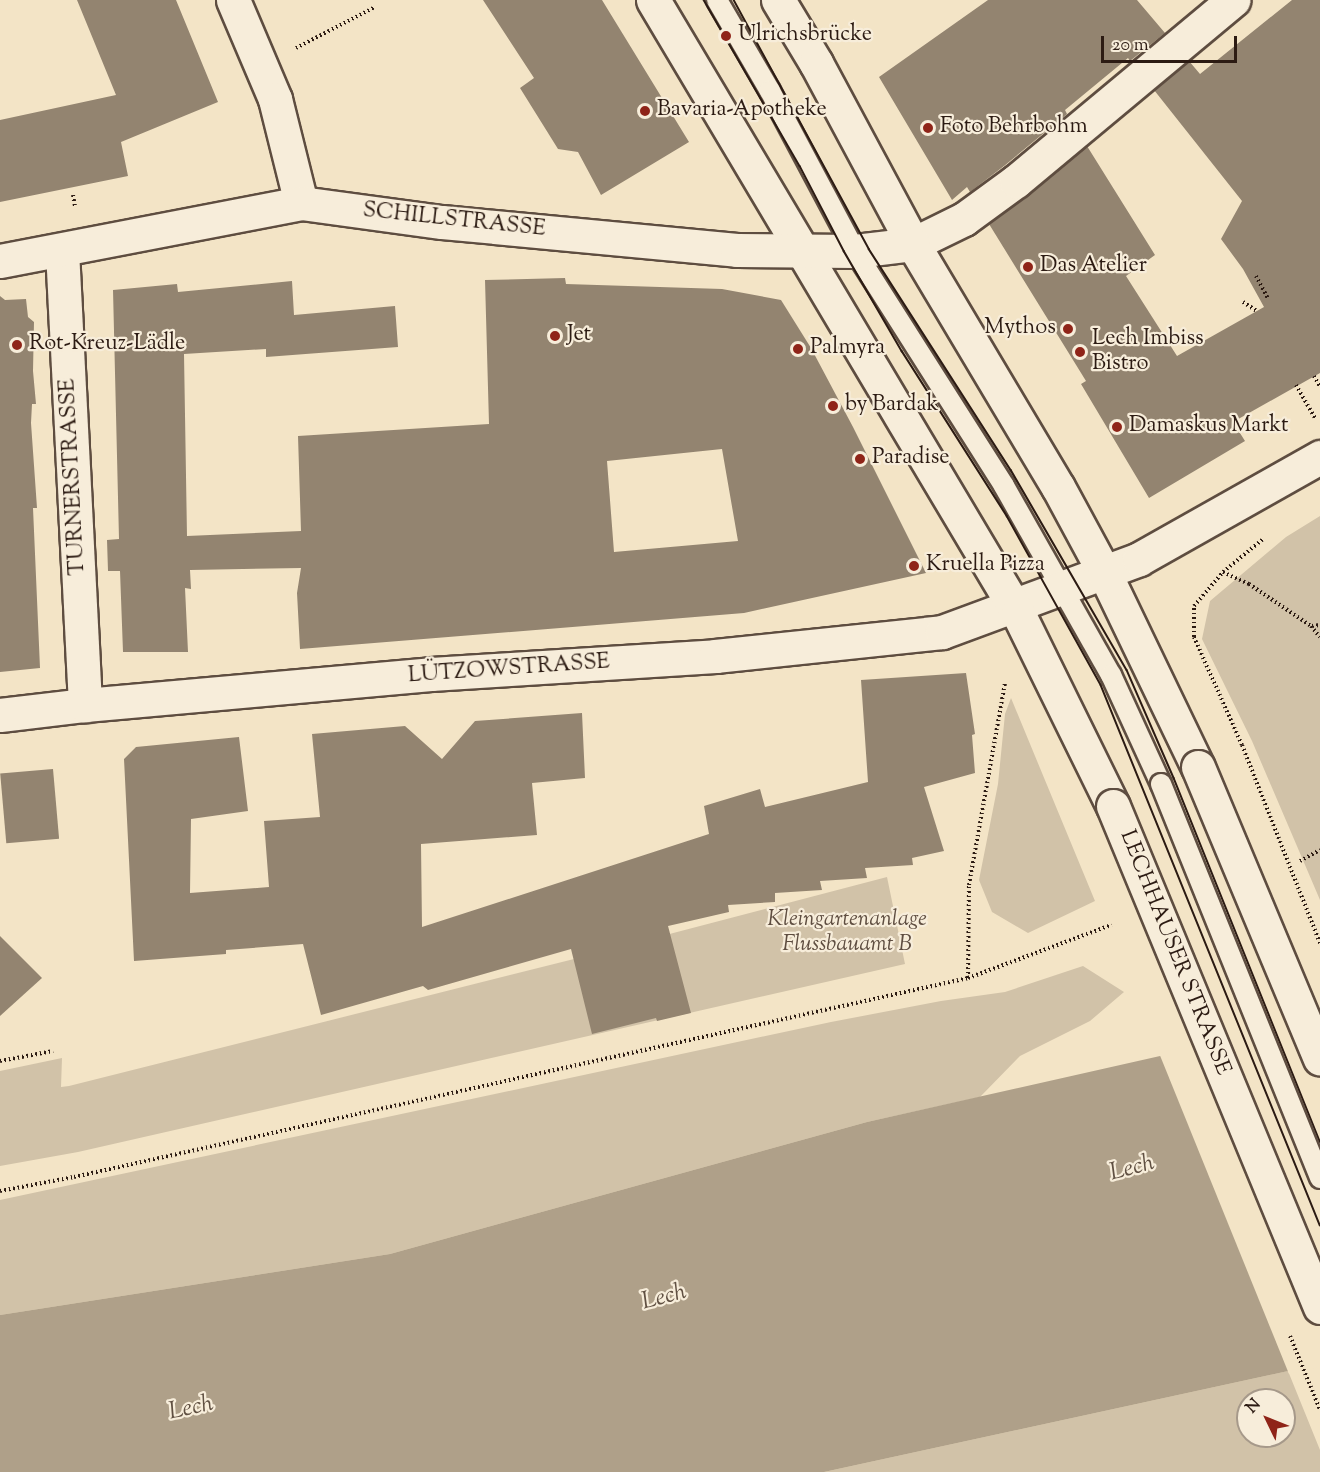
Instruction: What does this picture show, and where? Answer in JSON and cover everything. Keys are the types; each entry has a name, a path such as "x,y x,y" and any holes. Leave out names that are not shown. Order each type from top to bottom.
{"street":[{"path":"233,0 274,99 301,203"},
{"name":"LECHHAUSER STRASSE","path":"653,0 1013,605 1113,806 1320,1307"},
{"path":"778,0 816,63 914,244 1058,487 1104,572 1198,767 1320,1059"},
{"name":"SCHILLSTRASSE","path":"0,261 301,203 526,230 736,250 855,251 914,244 964,219 1016,180 1233,0"},
{"name":"TURNERSTRASSE","path":"62,250 85,705"},
{"name":"LÜTZOWSTRASSE","path":"0,715 85,705 431,674 726,655 942,632 1104,572 1162,547 1320,457"}],"lane":[{"path":"717,0 770,91 855,251 1004,486 1111,675 1161,784 1320,1178"}],"path":[{"path":"261,66 375,7"},
{"path":"1256,276 1268,299"},
{"path":"1244,302 1257,311"},
{"path":"1314,376 1320,387"},
{"path":"1296,385 1320,426"},
{"path":"1266,537 1223,572 1194,606 1194,637 1242,745 1320,943"},
{"path":"1223,572 1250,584 1311,626 1320,637"},
{"path":"1311,626 1320,625"},
{"path":"968,978 969,885 1006,680"},
{"path":"1300,861 1320,850"},
{"path":"0,1191 74,1178 968,978 1111,925"},
{"path":"0,1061 53,1051"}],"green space":[{"path":"1320,516 1320,900 1252,741 1202,639 1210,601 1286,537"},
{"path":"1011,698 1095,901 1028,933 992,912 979,880 998,784 1005,714"},
{"name":"Kleingartenanlage Flussbauamt B","path":"887,877 905,964 78,1152 0,1166 0,1071 62,1058 61,1087 69,1086 574,959"},
{"path":"1083,966 1124,992 1090,1021 1020,1056 980,1097 867,1122 390,1254 0,1315 0,1200 831,1022 941,1001 1005,992"},
{"path":"1288,1371 1295,1388 1236,1388 1236,1448 1296,1448 1296,1391 1320,1450 1320,1472 824,1472"}],"water":[{"name":"Lech","path":"1320,1020 1320,1364 824,1472 0,1472 0,1315 390,1254 867,1122"}],"pier":[{"path":"1320,1017 1320,1367 1289,1374 1159,1053"}],"building":[{"path":"77,0 176,0 218,102 121,142 128,176 0,202 0,120 116,95"},
{"path":"483,0 602,0 689,142 601,195 578,152 558,149 520,88 534,78"},
{"path":"988,0 1137,0 1165,33 1130,61 1128,58 1065,110 1067,114 1004,166 970,192 967,187 952,200 879,77"},
{"path":"1292,0 1320,0 1320,373 1233,422 1245,441 1149,498 1081,384 1086,381 989,224 1087,146 1155,255 1126,276 1177,356 1264,307 1243,269 1221,239 1242,201 1154,90 1189,61 1200,74"},
{"path":"565,278 566,284 722,289 781,300 811,348 853,427 926,573 744,613 300,649 297,593 301,568 190,570 191,589 185,588 188,652 123,652 120,571 108,571 107,540 119,539 113,290 177,284 178,292 292,281 294,315 395,306 398,347 266,357 266,349 184,354 187,536 301,531 298,436 489,424 485,280","holes":["722,449 738,541 614,552 607,461"]},
{"path":"0,296 5,300 26,299 28,317 34,322 33,371 36,404 32,404 31,423 37,508 33,508 40,668 0,672"},
{"path":"966,673 975,734 972,735 975,773 924,787 944,851 912,858 913,865 865,868 867,878 820,881 822,890 775,893 775,902 728,905 729,912 668,926 691,1013 657,1021 656,1018 592,1034 571,949 428,990 423,986 321,1015 303,944 226,950 226,954 134,961 124,759 136,747 239,737 248,811 191,819 190,893 269,887 264,821 320,817 312,734 405,726 442,759 475,721 582,713 585,778 532,783 537,835 421,844 422,927 709,834 704,806 760,789 765,807 868,782 861,680"},
{"path":"53,769 59,839 6,843 0,774"},
{"path":"0,936 42,978 0,1016"}],"tram line":[{"path":"704,0 800,166 844,251 902,351 1007,516 1101,685 1320,1225"},
{"path":"734,0 869,249 1011,470 1127,670 1174,778 1320,1142"}],"place":[{"name":"Ulrichsbrücke","path":"726,36"},
{"name":"Bavaria-Apotheke","path":"645,111"},
{"name":"Foto Behrbohm","path":"928,128"},
{"name":"Das Atelier","path":"1028,267"},
{"name":"Mythos","path":"1068,329"},
{"name":"Jet","path":"555,336"},
{"name":"Rot-Kreuz-Lädle","path":"17,345"},
{"name":"Palmyra","path":"798,349"},
{"name":"Lech Imbiss Bistro","path":"1080,352"},
{"name":"by Bardak","path":"833,406"},
{"name":"Damaskus Markt","path":"1117,427"},
{"name":"Paradise","path":"860,459"},
{"name":"Kruella Pizza","path":"914,566"}]}
